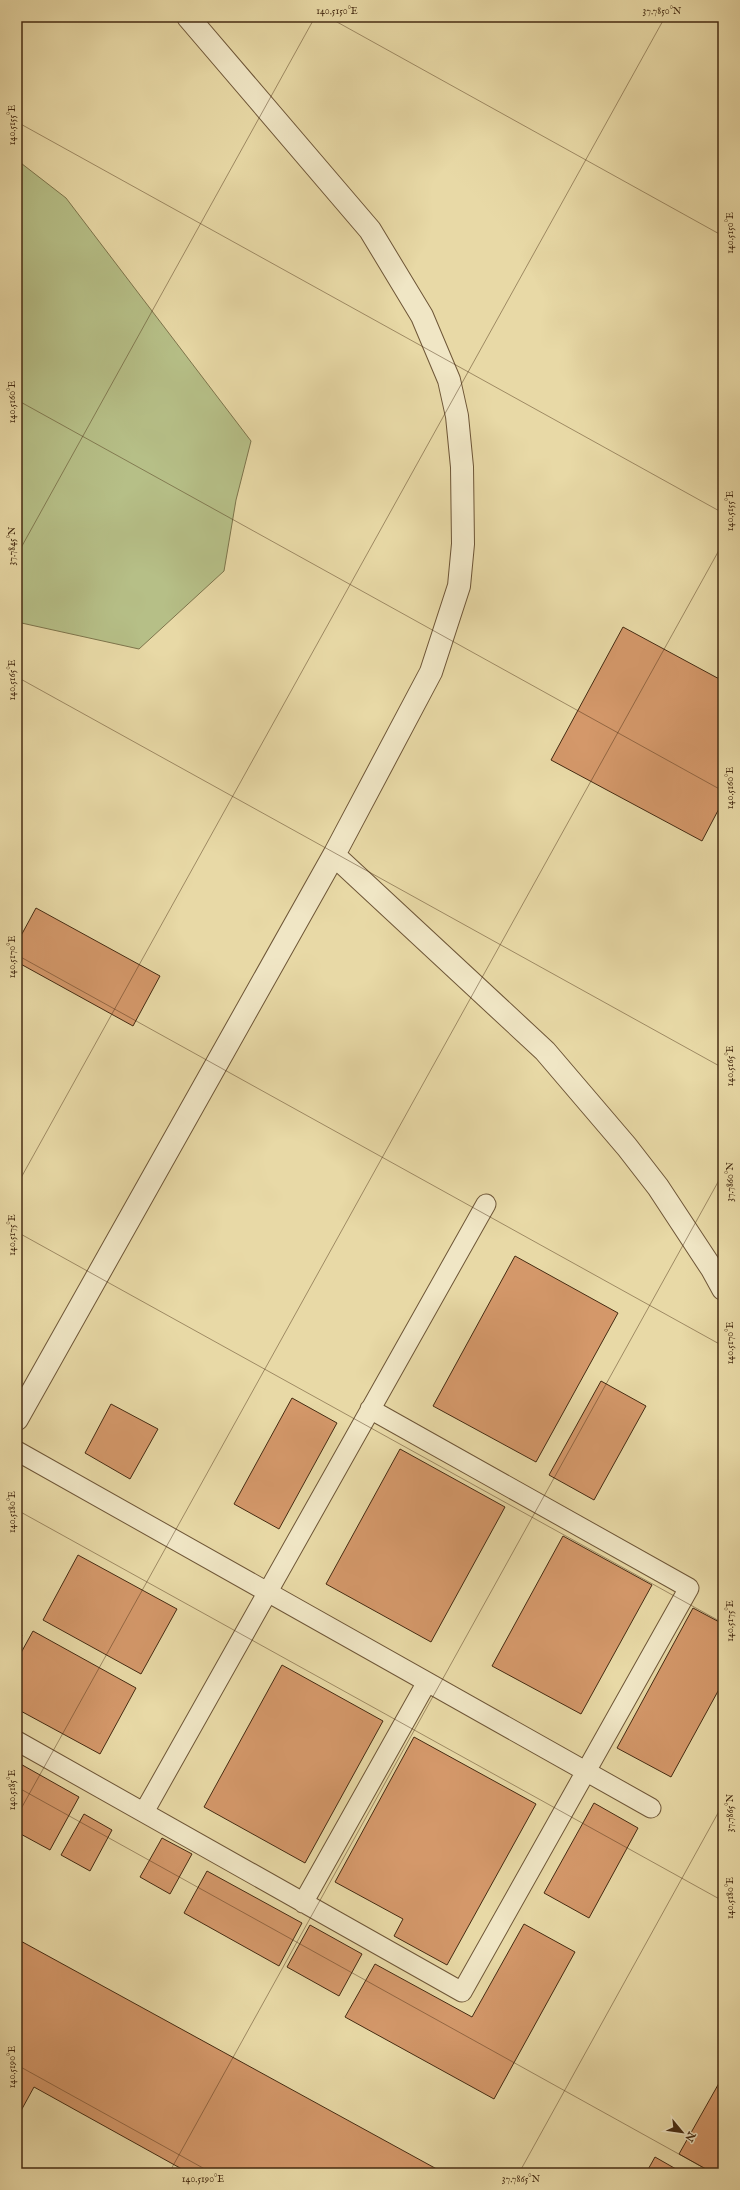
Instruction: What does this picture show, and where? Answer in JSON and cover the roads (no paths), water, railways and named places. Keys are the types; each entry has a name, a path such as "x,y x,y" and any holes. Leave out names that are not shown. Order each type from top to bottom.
{"street":[{"path":"17,1419 334,854 430,672 459,586 463,544 462,467 457,416 449,380 422,316 370,230 188,17"},
{"path":"334,854 545,1052 627,1147 658,1187 712,1269 723,1289"}],"lane":[{"path":"144,1812 486,1204"},
{"path":"17,1741 462,1992 689,1588 370,1409"},
{"path":"17,1452 650,1808"},
{"path":"303,1903 427,1682"}]}
